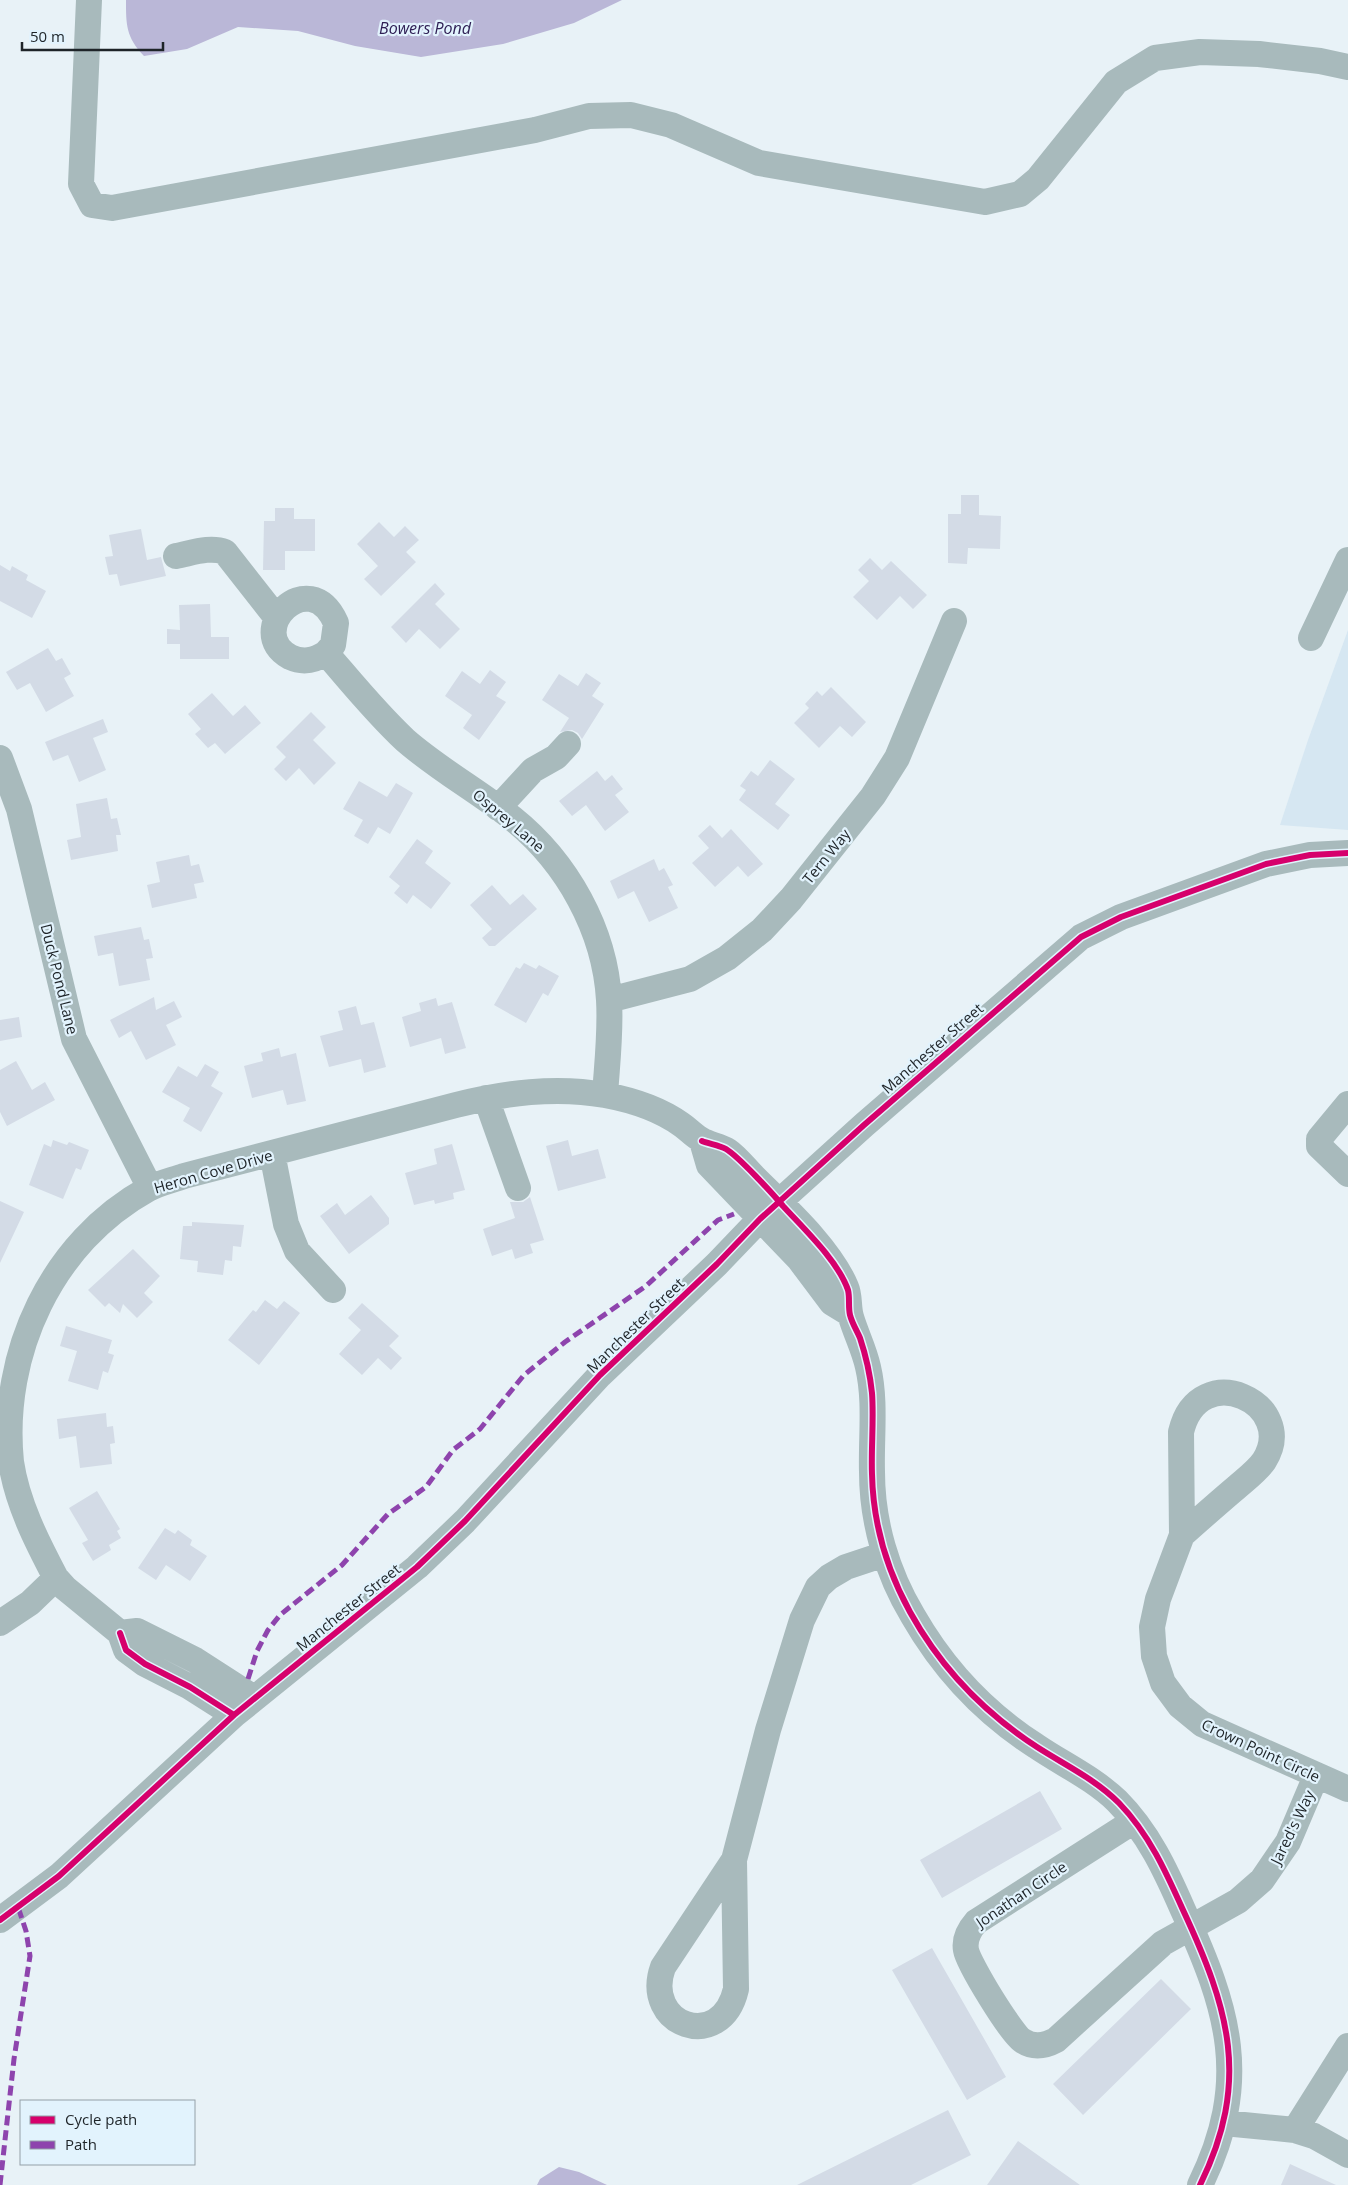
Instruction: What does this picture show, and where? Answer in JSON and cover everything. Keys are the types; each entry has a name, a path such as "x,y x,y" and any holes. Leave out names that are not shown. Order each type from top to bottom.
{"street":[{"path":"89,0 80,184 92,205 112,208 535,130 589,116 631,115 671,125 759,163 985,202 1020,194 1032,184 1116,82 1155,58 1200,52 1249,54 1320,61 1348,67"},
{"path":"176,556 218,549 225,552 276,617 276,638 279,647 286,655 296,660 307,661 326,653 333,645 336,624 325,606 316,601 297,600 289,604 276,617"},
{"path":"1311,638 1348,560"},
{"name":"Tern Way","path":"609,1000 690,979 727,958 768,924 846,831 898,758 954,621"},
{"name":"Osprey Lane","path":"326,653 368,702 406,740 498,808 544,848 571,884 599,944 609,1000 604,1095"},
{"path":"498,808 528,776 556,757 568,744"},
{"name":"Duck Pond Lane","path":"0,758 19,809 74,1039 150,1188"},
{"name":"Manchester Street","path":"0,1920 59,1876 254,1698 417,1566 464,1521 600,1375 717,1264 779,1201 1046,966 1081,938 1121,917 1266,864 1310,855 1348,853"},
{"name":"Heron Cove Drive","path":"234,1715 190,1687 145,1664 126,1650 120,1633 64,1588 56,1578 22,1506 11,1463 7,1419 12,1375 24,1332 42,1293 67,1256 98,1224 150,1188 184,1176 486,1098 546,1090 604,1095 630,1100 658,1111 682,1124 702,1141 726,1150 779,1201 822,1250 838,1272 848,1291 850,1314 869,1371 873,1407 873,1492 876,1517 885,1554 910,1612 933,1649 979,1704 1017,1734 1099,1786 1120,1804 1134,1821 1163,1865 1214,1981 1226,2027 1229,2064 1224,2123 1200,2185"},
{"path":"486,1098 518,1188"},
{"path":"1348,1104 1319,1138 1319,1146 1348,1174"},
{"path":"702,1141 709,1165 799,1259 832,1303 850,1314"},
{"path":"272,1153 286,1224 297,1251 333,1290"},
{"name":"Crown Point Circle","path":"1182,1535 1265,1459 1270,1441 1268,1423 1259,1407 1245,1396 1227,1392 1209,1395 1193,1406 1187,1413 1181,1432 1182,1535 1158,1598 1153,1620 1154,1656 1163,1683 1180,1706 1202,1724 1348,1789"},
{"path":"734,1860 663,1967 658,1980 658,1989 669,2014 689,2026 702,2027 723,2016 732,2002 736,1989 734,1860 768,1730 810,1600 818,1587 829,1577 846,1567 885,1554"},
{"path":"0,1623 30,1603 56,1578"},
{"path":"120,1633 137,1631 213,1671 254,1698"},
{"name":"Jared's Way","path":"1191,1926 1238,1900 1250,1891 1271,1869 1288,1842 1316,1776"},
{"name":"Jonathan Circle","path":"1134,1821 976,1922 969,1932 966,1943 969,1960 1016,2036 1031,2045 1044,2045 1056,2040 1156,1948 1191,1926"},
{"path":"1295,2130 1348,2046"},
{"path":"1224,2123 1295,2130 1314,2136 1348,2155"}],"shaded area":[{"path":"1348,630 1348,830 1280,825 1308,740"}],"water":[{"name":"Bowers Pond","path":"126,0 622,0 574,23 503,44 421,57 355,46 298,31 238,27 187,49 144,56 130,37 126,17"},
{"path":"559,2167 579,2172 607,2185 537,2185 540,2179"}],"building":[{"path":"961,495 979,495 979,515 1001,516 1000,549 968,548 967,564 948,563 948,514 961,514"},
{"path":"275,508 294,508 294,519 315,519 315,551 285,551 285,570 263,570 264,521 275,521"},
{"path":"379,522 394,537 405,526 419,540 406,552 416,562 381,596 364,579 378,566 357,544"},
{"path":"141,529 147,560 161,557 166,576 120,586 117,574 109,575 105,557 113,556 109,535"},
{"path":"870,558 882,570 891,561 927,595 913,609 900,596 877,620 853,597 869,581 858,570"},
{"path":"0,565 10,571 12,566 28,575 26,580 46,591 32,618 0,601"},
{"path":"435,583 445,594 435,604 460,629 440,649 419,629 406,643 391,627"},
{"path":"210,604 211,637 229,637 229,659 180,659 180,644 167,644 167,629 180,630 179,605"},
{"path":"48,648 56,661 62,658 71,674 64,678 74,696 46,712 30,683 17,690 6,672"},
{"path":"490,670 506,682 496,696 506,702 479,740 463,728 472,715 445,696 462,671 480,684"},
{"path":"586,673 601,683 592,696 604,704 582,739 578,733 572,730 560,732 569,718 542,700 559,674 578,686"},
{"path":"831,687 866,722 852,737 840,726 819,748 794,723 809,708 805,704 817,691 822,696"},
{"path":"212,693 233,716 245,705 261,723 225,754 215,743 208,748 195,734 201,729 188,714"},
{"path":"311,712 326,727 313,740 336,763 314,785 299,768 286,781 274,769 286,757 276,747"},
{"path":"103,719 108,732 93,738 106,770 79,782 68,755 53,761 45,742"},
{"path":"770,760 795,779 775,804 790,815 778,830 739,800 746,790 740,786 751,771 758,776"},
{"path":"597,771 605,781 612,775 623,789 615,795 629,812 605,831 586,805 572,816 559,801"},
{"path":"359,781 387,797 396,783 413,793 390,834 378,827 368,844 354,836 363,820 343,809"},
{"path":"107,798 111,819 117,818 121,835 116,835 118,851 71,860 67,840 81,837 76,804"},
{"path":"710,825 722,838 731,829 763,864 748,877 738,866 715,887 692,863 709,848 698,836"},
{"path":"417,839 433,851 425,863 451,883 431,909 413,895 407,904 394,893 400,886 389,877"},
{"path":"189,855 191,866 199,864 204,882 194,884 197,898 152,908 147,885 160,882 156,862"},
{"path":"654,859 659,871 664,868 673,885 668,887 678,908 649,922 634,891 618,899 610,881"},
{"path":"492,885 510,905 523,894 537,909 495,946 489,946 482,938 492,929 470,905"},
{"path":"141,927 144,940 149,939 153,958 146,959 150,980 119,986 113,953 98,956 94,936"},
{"path":"524,963 536,969 539,965 559,976 548,996 543,993 526,1023 494,1005 516,967 520,969"},
{"path":"154,997 156,1010 174,1001 182,1017 166,1025 176,1045 146,1060 131,1031 119,1038 110,1020"},
{"path":"436,998 438,1006 452,1002 466,1048 445,1054 441,1038 410,1047 402,1017 421,1011 419,1003"},
{"path":"356,1006 361,1025 374,1022 386,1067 364,1073 361,1059 329,1067 320,1036 343,1030 338,1011"},
{"path":"19,1017 22,1037 0,1041 0,1020"},
{"path":"279,1048 281,1057 296,1053 306,1101 287,1105 283,1090 252,1098 244,1066 263,1061 261,1053"},
{"path":"16,1061 32,1090 45,1082 55,1100 7,1126 0,1112 0,1070"},
{"path":"205,1064 219,1072 211,1086 223,1093 201,1132 183,1121 190,1108 162,1092 178,1066 197,1077"},
{"path":"53,1140 67,1145 69,1142 89,1150 81,1170 76,1168 63,1199 29,1185 44,1144 51,1147"},
{"path":"568,1140 572,1156 598,1149 606,1178 558,1191 546,1146"},
{"path":"452,1144 465,1190 453,1193 454,1199 435,1204 434,1200 414,1205 405,1173 437,1164 434,1149"},
{"path":"371,1195 389,1218 389,1224 349,1254 320,1216 337,1203 345,1215"},
{"path":"530,1197 544,1240 530,1244 533,1253 515,1259 512,1249 492,1256 483,1229 515,1218 510,1202 523,1202"},
{"path":"0,1201 24,1212 0,1263"},
{"path":"192,1222 244,1225 241,1247 233,1246 232,1261 225,1260 223,1275 197,1272 198,1261 180,1259 183,1226 192,1226"},
{"path":"133,1249 160,1276 144,1293 153,1302 137,1318 123,1304 120,1313 109,1303 105,1307 88,1290"},
{"path":"265,1300 277,1309 284,1301 300,1313 259,1365 228,1340 253,1310 256,1312"},
{"path":"362,1303 399,1336 389,1346 402,1358 391,1370 378,1358 362,1375 339,1354 361,1330 348,1318"},
{"path":"66,1326 112,1340 108,1353 114,1355 108,1373 103,1371 98,1390 68,1381 77,1351 60,1346"},
{"path":"106,1413 107,1427 113,1426 115,1443 110,1444 112,1464 80,1468 76,1436 59,1439 57,1419"},
{"path":"97,1491 120,1529 117,1531 121,1538 109,1545 111,1550 93,1561 82,1543 88,1540 69,1508"},
{"path":"165,1528 175,1534 178,1530 192,1540 190,1545 207,1556 190,1581 166,1565 156,1580 138,1568"},
{"path":"1040,1791 1062,1829 942,1898 920,1860"},
{"path":"932,1948 1006,2077 967,2100 892,1970"},
{"path":"1161,1979 1191,2009 1083,2115 1053,2084"},
{"path":"948,2110 971,2155 911,2185 797,2185"},
{"path":"1018,2141 1080,2185 987,2185"},
{"path":"1290,2164 1336,2185 1281,2185"}],"marked path":[{"path":"248,1679 257,1651 268,1630 280,1615 342,1565 388,1514 426,1487 453,1450 480,1429 524,1375 565,1342 646,1286 718,1220 734,1214"},
{"path":"0,2185 14,2059 30,1956 26,1931 18,1907"}],"cycle path":[{"path":"0,1920 59,1876 234,1715 417,1567 465,1521 600,1375 717,1264 760,1219 864,1125 1081,937 1121,917 1266,864 1310,855 1348,853"},
{"path":"702,1141 720,1146 732,1153 764,1184 829,1257 848,1290 850,1315 860,1338 868,1365 872,1393 872,1474 878,1528 894,1579 922,1632 935,1652 981,1704 1037,1747 1090,1779 1119,1803 1148,1840 1170,1882 1212,1980 1222,2013 1228,2046 1229,2078 1225,2112 1216,2147 1200,2185"},
{"path":"120,1633 126,1650 145,1664 190,1687 234,1715"}]}
